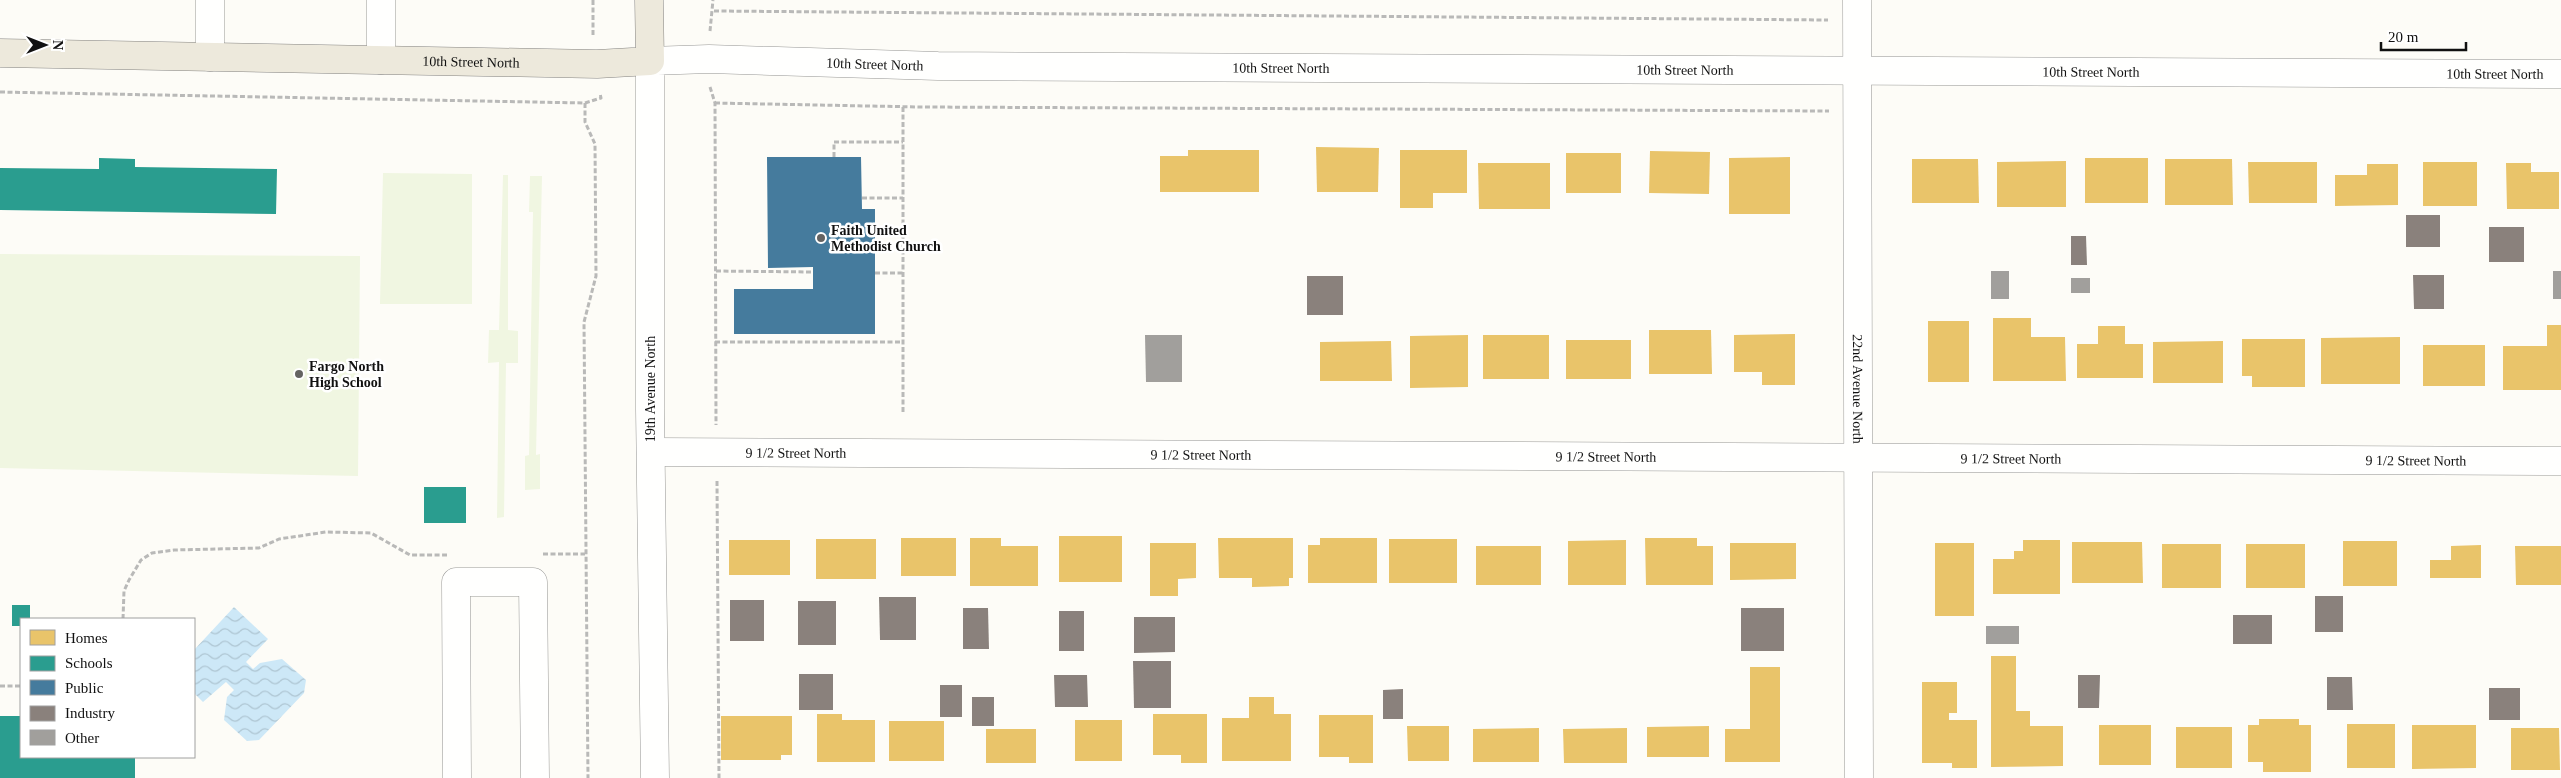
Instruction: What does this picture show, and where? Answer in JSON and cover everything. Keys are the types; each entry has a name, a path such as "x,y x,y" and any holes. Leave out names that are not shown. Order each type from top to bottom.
{"main road":[{"name":"19th Avenue North","path":"649,0 650,61"},
{"name":"10th Street North","path":"0,53 597,64 650,61"}],"street":[{"path":"210,0 210,57"},
{"path":"381,0 381,60"},
{"name":"22nd Avenue North","path":"1858,0 1859,778"},
{"name":"10th Street North","path":"650,61 709,59 948,66 2561,74"},
{"name":"19th Avenue North","path":"650,61 651,452 655,778"},
{"name":"9 1/2 Street North","path":"651,452 2561,461"},
{"path":"457,778 456,582 534,582 535,778"}],"path":[{"path":"713,0 714,11 710,34 709,59 710,89 715,103 718,778"},
{"path":"714,11 1834,20"},
{"path":"0,92 585,103 600,98"},
{"path":"585,103 585,122 595,144 596,267 596,276 584,322 588,778"},
{"path":"715,103 903,107 1834,111"},
{"path":"903,107 903,413"},
{"path":"834,156 834,142 903,142"},
{"path":"862,198 903,198"},
{"path":"716,271 813,272"},
{"path":"875,273 903,273"},
{"path":"715,342 903,342"},
{"path":"124,618 124,591 141,560 152,553 174,550 259,548 279,538 326,532 370,533 410,555 449,555"},
{"path":"536,554 585,554"},
{"path":"0,686 20,686"}],"green space":[{"path":"383,173 472,174 472,304 380,304"},
{"path":"503,175 508,175 508,330 518,331 518,363 506,363 504,517 497,518 499,362 488,363 489,330 499,330"},
{"path":"530,176 542,176 536,455 540,454 540,489 525,490 525,456 529,455 533,212 529,212"},
{"path":"0,254 360,256 358,476 0,468"}],"water":[{"path":"234,607 268,639 246,662 253,669 260,663 282,659 306,680 304,693 259,740 247,741 224,720 227,697 234,690 226,682 203,702 195,694 195,649"}],"building: Homes":[{"path":"1316,147 1379,148 1378,192 1317,192"},
{"path":"1188,150 1259,150 1259,192 1160,192 1160,156 1188,156"},
{"path":"1400,150 1467,150 1467,193 1433,193 1433,208 1400,208"},
{"path":"1650,151 1710,152 1709,194 1649,193"},
{"path":"1566,153 1621,153 1621,193 1566,193"},
{"path":"1790,157 1790,214 1729,214 1729,158"},
{"path":"2085,158 2148,158 2148,203 2085,203"},
{"path":"1912,159 1978,159 1979,203 1912,203"},
{"path":"2165,159 2232,159 2233,205 2165,205"},
{"path":"2066,161 2066,207 1997,207 1997,162"},
{"path":"2248,162 2317,162 2317,203 2249,203"},
{"path":"2423,162 2477,162 2477,206 2423,206"},
{"path":"1478,163 1550,163 1550,209 1479,209"},
{"path":"2506,163 2531,163 2531,172 2559,172 2559,209 2507,209"},
{"path":"2367,164 2398,164 2398,205 2335,206 2335,175 2367,175"},
{"path":"1993,318 2031,318 2031,337 2065,337 2066,381 1993,381"},
{"path":"1928,321 1969,321 1969,382 1928,382"},
{"path":"2547,325 2561,325 2561,390 2503,390 2503,346 2547,346"},
{"path":"2098,326 2125,326 2125,344 2143,344 2143,378 2077,378 2077,344 2098,344"},
{"path":"1649,330 1711,330 1712,374 1649,374"},
{"path":"1795,334 1795,385 1762,385 1762,372 1734,372 1734,335"},
{"path":"1468,335 1468,387 1410,388 1410,336"},
{"path":"1483,335 1549,335 1549,379 1483,379"},
{"path":"2400,337 2400,384 2321,384 2321,338"},
{"path":"2242,339 2305,339 2305,387 2252,387 2252,376 2242,376"},
{"path":"1566,340 1631,340 1631,379 1566,379"},
{"path":"1391,341 1392,381 1320,381 1320,342"},
{"path":"2223,341 2223,383 2153,383 2153,342"},
{"path":"2423,345 2485,345 2485,386 2423,386"},
{"path":"1059,536 1122,536 1122,582 1059,582"},
{"path":"901,538 956,538 956,576 901,576"},
{"path":"970,538 1001,538 1001,546 1038,546 1038,586 970,586"},
{"path":"1218,538 1293,538 1293,578 1289,578 1289,586 1252,587 1252,578 1219,578"},
{"path":"1320,538 1377,538 1377,583 1308,583 1308,545 1320,545"},
{"path":"1645,538 1697,538 1697,546 1713,546 1713,585 1646,585"},
{"path":"816,539 876,539 876,579 816,579"},
{"path":"1389,539 1457,539 1457,583 1389,583"},
{"path":"729,540 790,540 790,575 729,575"},
{"path":"1626,540 1626,585 1568,585 1568,541"},
{"path":"2023,540 2060,540 2060,594 1993,594 1993,559 2014,559 2014,551 2023,551"},
{"path":"2343,541 2397,541 2397,586 2343,586"},
{"path":"2072,542 2142,542 2143,583 2072,583"},
{"path":"1150,543 1196,543 1196,578 1178,579 1178,596 1150,596"},
{"path":"1730,543 1796,543 1796,579 1730,580"},
{"path":"1935,543 1974,543 1974,616 1935,616"},
{"path":"2162,544 2221,544 2221,588 2162,588"},
{"path":"2246,544 2305,544 2305,588 2246,588"},
{"path":"2481,545 2481,578 2430,578 2430,560 2451,560 2451,546"},
{"path":"1476,546 1541,546 1541,585 1476,585"},
{"path":"2515,546 2561,546 2561,585 2516,585"},
{"path":"1991,656 2016,656 2016,711 2030,711 2030,726 2063,726 2063,766 1991,767"},
{"path":"1750,667 1780,667 1780,762 1725,762 1725,729 1750,729"},
{"path":"1922,682 1957,682 1957,713 1949,713 1949,720 1977,720 1977,768 1952,768 1952,763 1922,763"},
{"path":"1249,697 1274,697 1274,714 1291,714 1291,761 1222,761 1222,718 1249,718"},
{"path":"817,714 842,714 842,720 875,720 875,762 817,762"},
{"path":"1153,714 1207,714 1207,763 1181,763 1181,755 1153,755"},
{"path":"1319,715 1373,715 1373,763 1349,763 1349,757 1319,757"},
{"path":"721,716 792,716 792,755 781,755 781,760 721,760"},
{"path":"2259,719 2299,719 2299,725 2311,725 2311,772 2263,772 2263,762 2248,762 2248,725 2259,725"},
{"path":"1075,720 1122,720 1122,761 1075,761"},
{"path":"889,721 944,721 944,761 889,761"},
{"path":"2347,724 2395,724 2395,768 2347,768"},
{"path":"2099,725 2151,725 2151,765 2099,765"},
{"path":"2412,725 2476,725 2476,768 2412,769"},
{"path":"1407,726 1449,726 1449,761 1408,761"},
{"path":"1709,726 1709,757 1647,757 1647,727"},
{"path":"2176,727 2232,727 2232,768 2176,768"},
{"path":"1539,728 1539,762 1473,762 1473,729"},
{"path":"1627,728 1627,763 1564,763 1563,729"},
{"path":"2511,728 2559,728 2560,770 2511,770"},
{"path":"986,729 1036,729 1036,763 986,763"}],"building: Schools":[{"path":"99,158 135,159 135,167 277,169 276,214 0,210 0,168 99,169"},
{"path":"424,487 466,487 466,523 424,523"},
{"path":"12,605 30,605 30,618 20,618 20,626 12,626"},
{"path":"0,716 20,716 20,758 135,758 135,778 0,778"}],"building: Public":[{"name":"Faith United Methodist Church","path":"767,157 861,157 862,209 875,209 875,334 734,334 734,289 813,289 813,267 768,268"}],"building: Industry":[{"path":"2406,215 2440,215 2440,247 2406,247"},
{"path":"2489,227 2524,227 2524,262 2489,262"},
{"path":"2071,236 2086,236 2087,265 2071,265"},
{"path":"2413,275 2444,275 2444,309 2414,309"},
{"path":"1307,276 1343,276 1343,315 1307,315"},
{"path":"2315,596 2343,596 2343,632 2315,632"},
{"path":"879,597 916,597 916,640 880,640"},
{"path":"730,600 764,600 764,641 730,641"},
{"path":"798,601 836,601 836,645 798,645"},
{"path":"963,608 988,608 989,649 963,649"},
{"path":"1741,608 1784,608 1784,651 1741,651"},
{"path":"1059,611 1084,611 1084,651 1059,651"},
{"path":"2233,615 2272,615 2272,644 2233,644"},
{"path":"1134,617 1175,617 1175,652 1134,653"},
{"path":"1133,661 1171,661 1171,708 1134,708"},
{"path":"799,674 833,674 833,710 799,710"},
{"path":"1054,675 1087,675 1088,707 1055,707"},
{"path":"2078,675 2100,675 2099,708 2078,708"},
{"path":"2327,677 2352,677 2353,710 2327,710"},
{"path":"940,685 962,685 962,717 940,717"},
{"path":"2489,688 2520,688 2520,720 2489,720"},
{"path":"1403,689 1403,719 1383,719 1383,690"},
{"path":"972,697 994,697 994,726 972,726"}],"building: Other":[{"path":"1991,271 2009,271 2009,299 1991,299"},
{"path":"2553,271 2561,271 2561,299 2553,299"},
{"path":"2071,278 2090,278 2090,293 2071,293"},
{"path":"1145,335 1182,335 1182,382 1146,382"},
{"path":"1986,626 2019,626 2019,644 1986,644"}],"place":[{"name":"Faith United Methodist Church","path":"821,238"},
{"name":"Fargo North High School","path":"299,374"}]}
